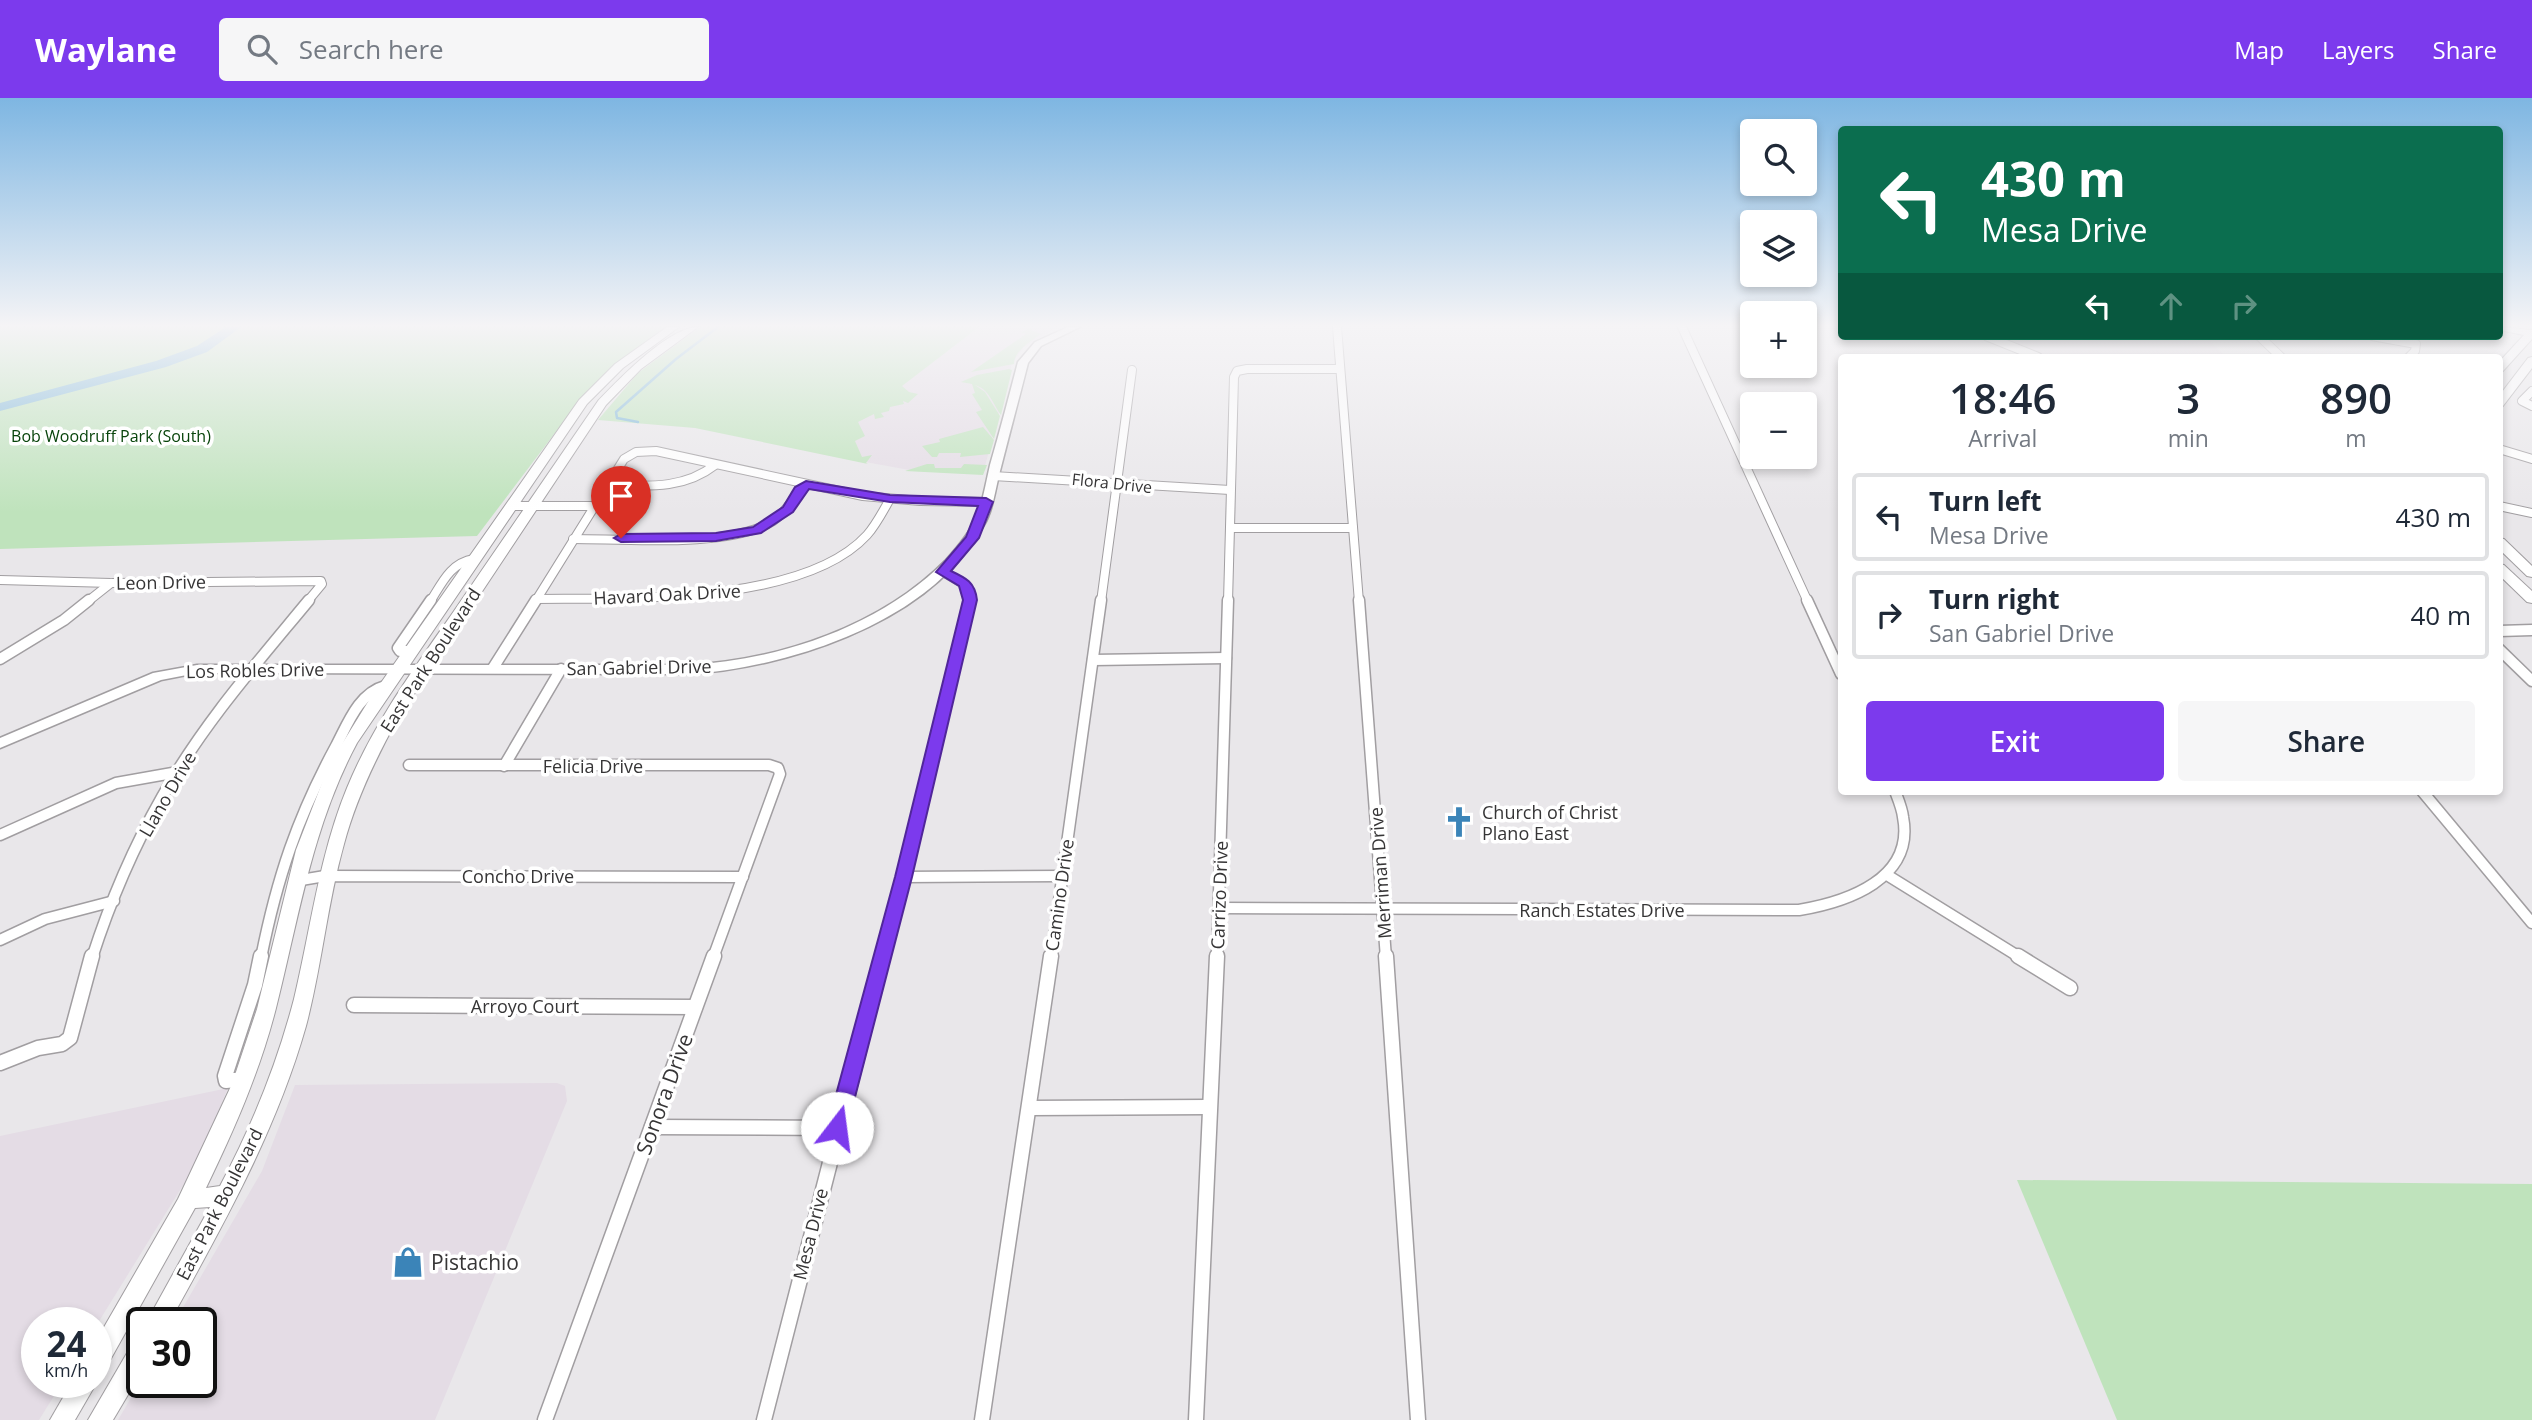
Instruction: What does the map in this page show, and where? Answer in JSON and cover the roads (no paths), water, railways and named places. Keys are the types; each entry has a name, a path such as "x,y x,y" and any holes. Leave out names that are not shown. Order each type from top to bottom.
{"main road":[{"name":"East Park Boulevard","path":"112,1335 191,1199 244,1079 266,1010 294,881 326,788 385,686 595,389"},
{"name":"East Park Boulevard","path":"166,1307 228,1195 263,1118 295,1028 307,982 326,876 338,830 359,777 398,704 602,403 616,389"},
{"path":"2503,546 2532,573"},
{"path":"2503,572 2532,599"},
{"path":"191,1199 228,1195"},
{"path":"100,1420 126,1376"},
{"path":"62,1420 75,1398"}],"street":[{"name":"San Gabriel Drive","path":"399,668 707,668 782,653 877,617 943,572 972,538 986,502 1016,389"},
{"name":"Camino Drive","path":"982,1420 1030,1108 1129,389"},
{"name":"Carrizo Drive","path":"1196,1420 1219,908 1234,389"},
{"name":"Merriman Drive","path":"1342,389 1383,910 1418,1420"},
{"path":"1710,389 1838,667"},
{"path":"2532,391 2523,403 2532,406"},
{"path":"2503,450 2532,459"},
{"path":"493,668 624,458 636,452 656,451 806,485 890,499 986,502"},
{"path":"607,485 688,483 704,476 715,465"},
{"name":"Flora Drive","path":"993,476 1046,476 1172,490 1230,490"},
{"path":"573,539 716,537 756,530 780,516 806,485"},
{"name":"Havard Oak Drive","path":"536,599 701,596 764,585 807,571 848,550 870,531 890,499"},
{"path":"511,506 593,506"},
{"path":"2503,507 2532,513"},
{"path":"1231,528 1353,528"},
{"name":"Mesa Drive","path":"764,1420 903,877 970,600 969,589 964,583 943,572"},
{"name":"Leon Drive","path":"0,580 111,583 321,581"},
{"name":"Llano Drive","path":"0,1063 38,1048 62,1044 71,1038 89,966 124,872 149,820 214,719 322,584 321,581"},
{"path":"0,659 64,620 111,583"},
{"path":"2503,631 2532,630"},
{"path":"2503,653 2532,681"},
{"path":"1093,660 1226,658"},
{"name":"Los Robles Drive","path":"0,743 158,677 197,669 399,668"},
{"path":"504,766 561,670"},
{"name":"East Park Boulevard","path":"244,1079 226,1081 225,1076 255,985 274,893 284,859 312,792 352,715 371,690 385,686"},
{"name":"Felicia Drive","path":"409,765 769,765 778,768"},
{"name":"Sonora Drive","path":"545,1420 780,774 778,768"},
{"path":"0,835 116,783 178,772"},
{"name":"Ranch Estates Drive","path":"1219,908 1799,910 1825,907 1868,890 1887,875 1899,857 1905,841 1901,804 1897,795"},
{"path":"2425,795 2532,923"},
{"path":"1887,875 2070,988"},
{"name":"Concho Drive","path":"294,881 326,876 743,877"},
{"path":"903,877 1061,876"},
{"path":"0,940 45,919 114,901"},
{"name":"Arroyo Court","path":"354,1005 695,1007"},
{"path":"1030,1108 1208,1107"},
{"path":"652,1127 837,1128"}],"waterway":[{"path":"0,407 69,389"},
{"path":"638,422 617,418 616,412 642,389"}],"place":[{"name":"Church of Christ Plano East","path":"1459,822"},
{"name":"Pistachio","path":"408,1262"}],"park label":[{"name":"Bob Woodruff Park (South)","path":"111,436"}]}
